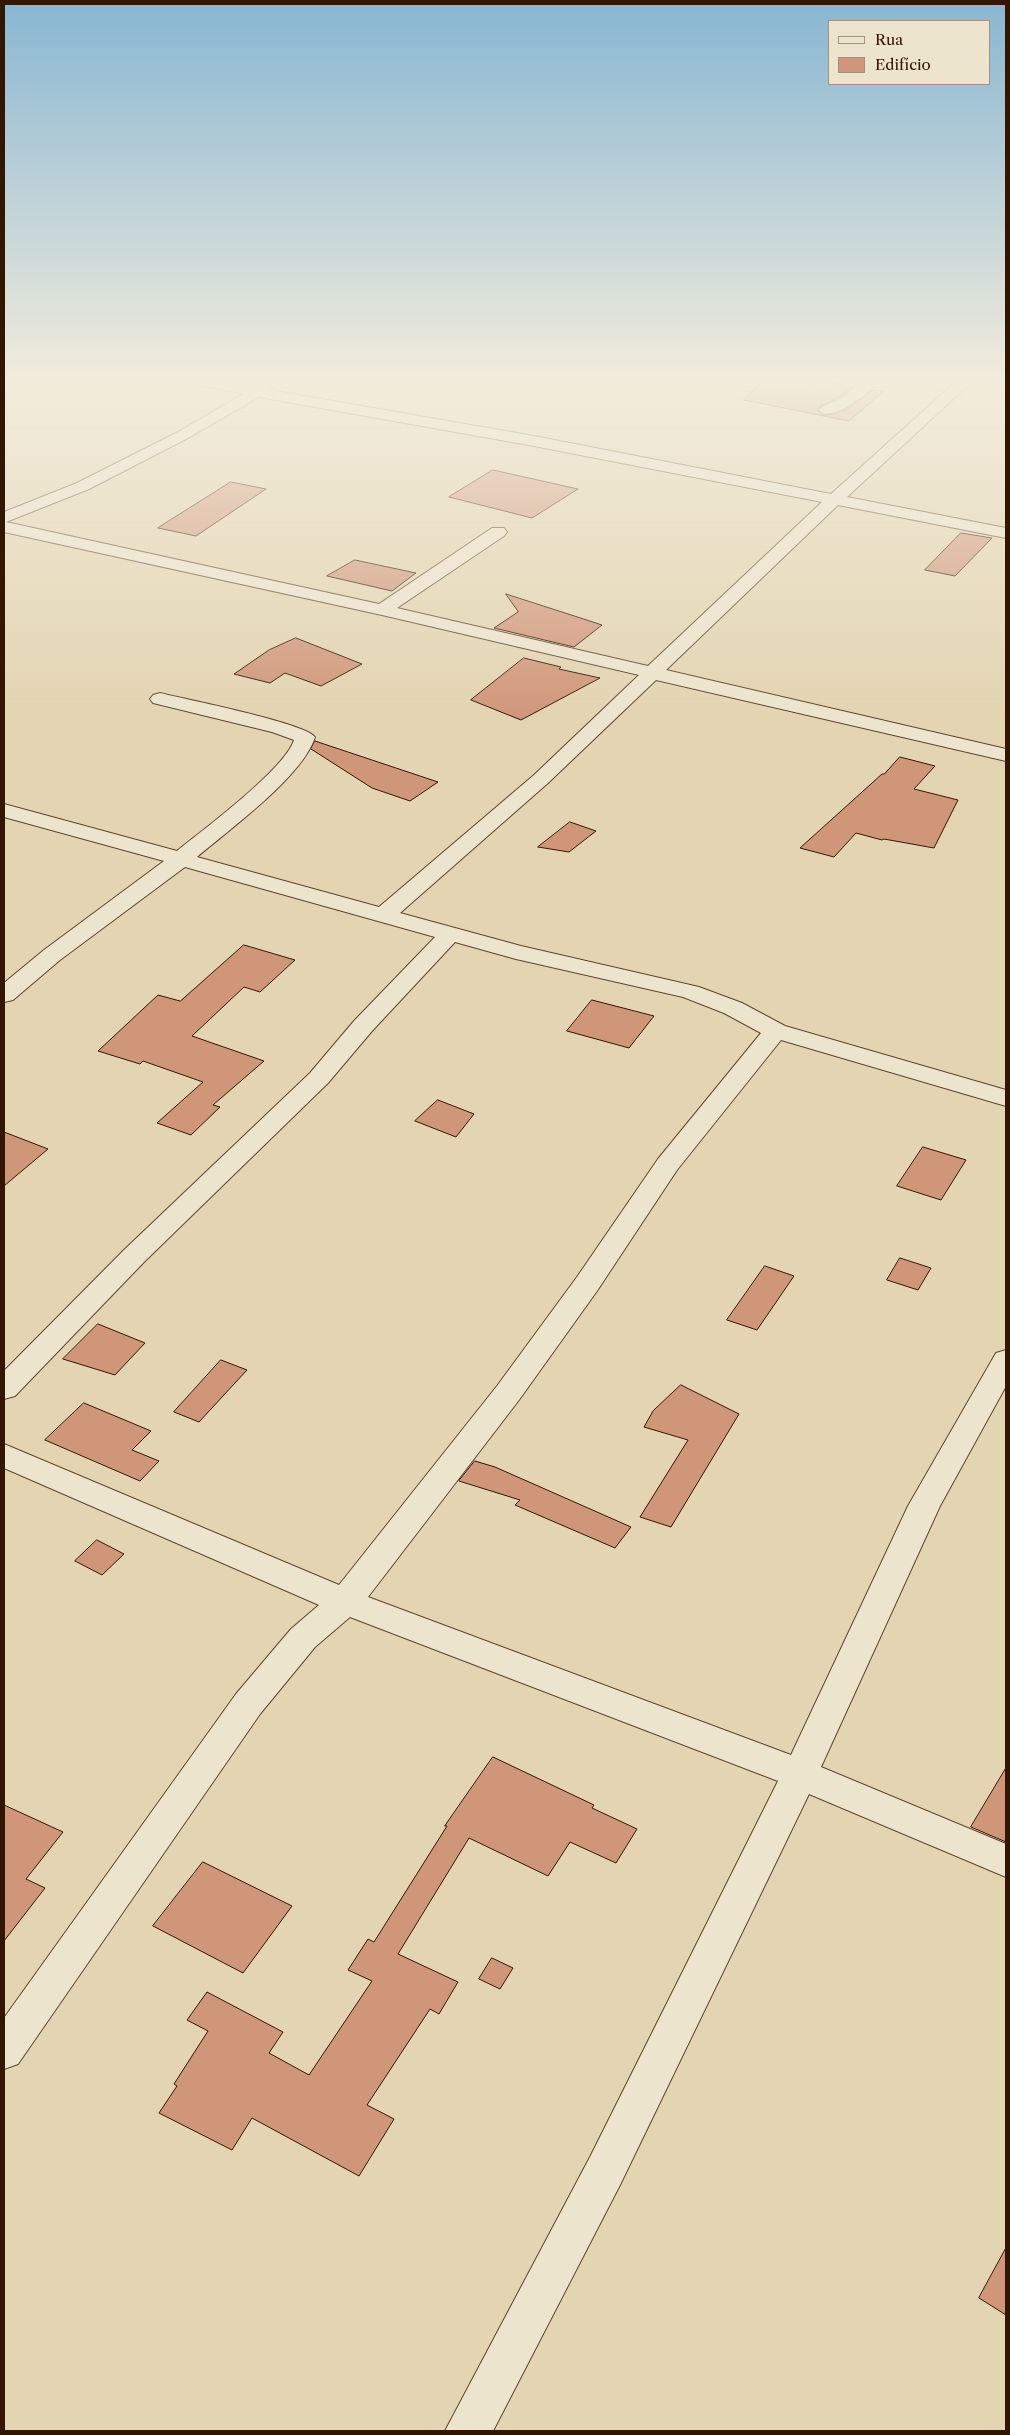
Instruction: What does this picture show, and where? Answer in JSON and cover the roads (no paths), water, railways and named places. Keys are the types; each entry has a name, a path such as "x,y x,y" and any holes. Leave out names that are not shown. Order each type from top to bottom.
{"street":[{"path":"4,518 72,491"},
{"path":"790,491 1006,533"},
{"path":"382,916 541,779 622,704 786,543 845,491"},
{"path":"4,527 382,610 1006,755"},
{"path":"382,610 498,532"},
{"path":"4,995 52,956 180,860 283,772 301,750 305,737 278,728 160,699"},
{"path":"4,810 525,954 690,992 733,1008 776,1031 1006,1098"},
{"path":"4,1389 134,1256 318,1078 363,1026 450,934"},
{"path":"4,2051 248,1704 303,1638 345,1602 508,1393 588,1284 667,1165 776,1031"},
{"path":"468,2431 605,2171 800,1774 924,1506 1006,1360"},
{"path":"4,1455 345,1602 800,1774 1006,1861"}]}
